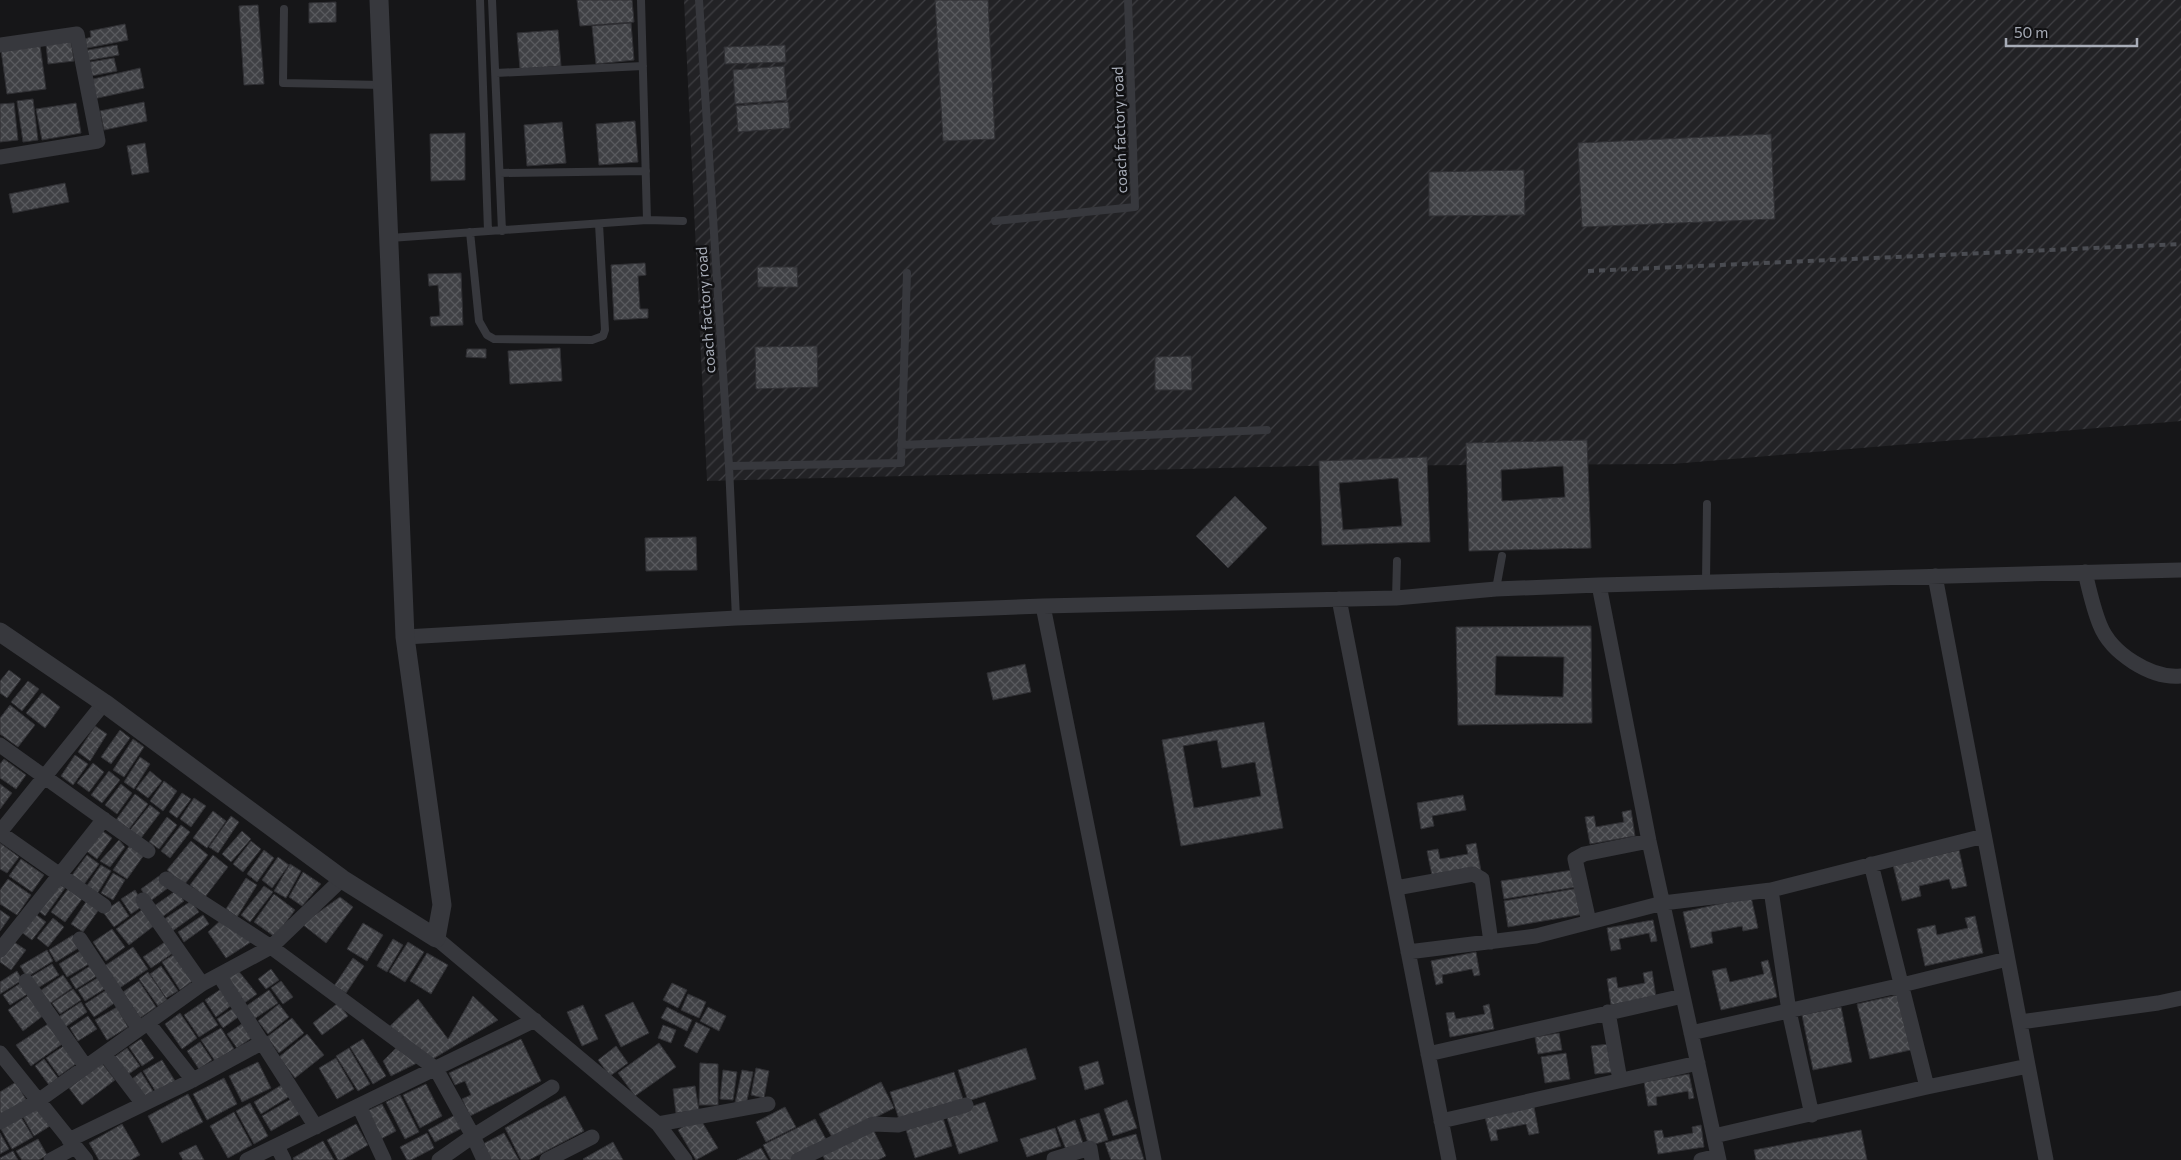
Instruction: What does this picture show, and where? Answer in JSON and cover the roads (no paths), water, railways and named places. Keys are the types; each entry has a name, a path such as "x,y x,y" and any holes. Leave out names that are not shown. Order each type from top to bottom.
{"street":[{"path":"379,0 405,637 442,904 436,938"},
{"path":"0,157 98,141 77,34 1,44"},
{"path":"405,637 736,618 1043,606 1396,598 1496,589 1599,585 2181,570"},
{"path":"2085,572 2100,626 2113,645 2142,668 2171,677 2181,676"},
{"path":"1935,576 2046,1160"},
{"path":"1599,585 1649,841 1718,1158 1701,1160"},
{"path":"1339,599 1448,1160"},
{"path":"1043,606 1154,1160"},
{"path":"0,632 104,703 342,879 436,938 658,1124 679,1156"},
{"path":"104,703 0,833 104,906"},
{"path":"0,745 148,851"},
{"path":"0,950 104,819"},
{"path":"1408,952 1536,936 1663,903 1771,890 1984,836"},
{"path":"1589,922 1576,859 1584,854 1649,841"},
{"path":"1872,864 1927,1087"},
{"path":"1396,888 1473,874 1482,879 1491,942"},
{"path":"0,1122 38,1101 202,984 272,947 342,879"},
{"path":"166,880 272,947 436,1070 473,1136 484,1160"},
{"path":"1771,890 1789,1011 1812,1114"},
{"path":"143,900 202,984"},
{"path":"80,939 143,1026 193,1080"},
{"path":"1691,1033 1902,985 2007,958"},
{"path":"219,976 316,1127"},
{"path":"26,981 86,1067"},
{"path":"1428,1054 1683,996"},
{"path":"2020,1022 2181,998"},
{"path":"1608,1012 1620,1080"},
{"path":"247,1160 436,1070 535,1020"},
{"path":"52,1160 72,1144 263,1042"},
{"path":"0,1053 86,1160"},
{"path":"104,1054 144,1104"},
{"path":"1441,1121 1698,1063"},
{"path":"1714,1136 2028,1066"},
{"path":"439,1160 473,1136 552,1087"},
{"path":"658,1124 768,1104"},
{"path":"798,1160 819,1155 873,1124 898,1125 966,1105"},
{"path":"359,1106 384,1160"},
{"path":"678,1120 679,1156"},
{"path":"547,1160 592,1137"},
{"path":"278,1146 284,1160"},
{"path":"1054,1160 1054,1158 1090,1148 1092,1160"}],"lane":[{"path":"480,0 488,231"},
{"path":"492,0 502,230"},
{"path":"641,0 647,220"},
{"name":"coach factory road","path":"699,0 729,466 736,618"},
{"name":"coach factory road","path":"994,221 1135,207 1128,0"},
{"path":"284,9 283,83 383,85"},
{"path":"496,73 642,66"},
{"path":"500,173 646,171"},
{"path":"390,238 647,220 684,221"},
{"path":"470,232 479,321 487,335 494,339 592,340 603,336 605,330 599,224"},
{"path":"729,466 901,463 908,273"},
{"path":"901,445 1267,430"},
{"path":"1706,582 1707,504"},
{"path":"1496,589 1502,556"},
{"path":"1396,598 1397,561"}],"railway":[{"path":"1588,271 2181,244"}]}
